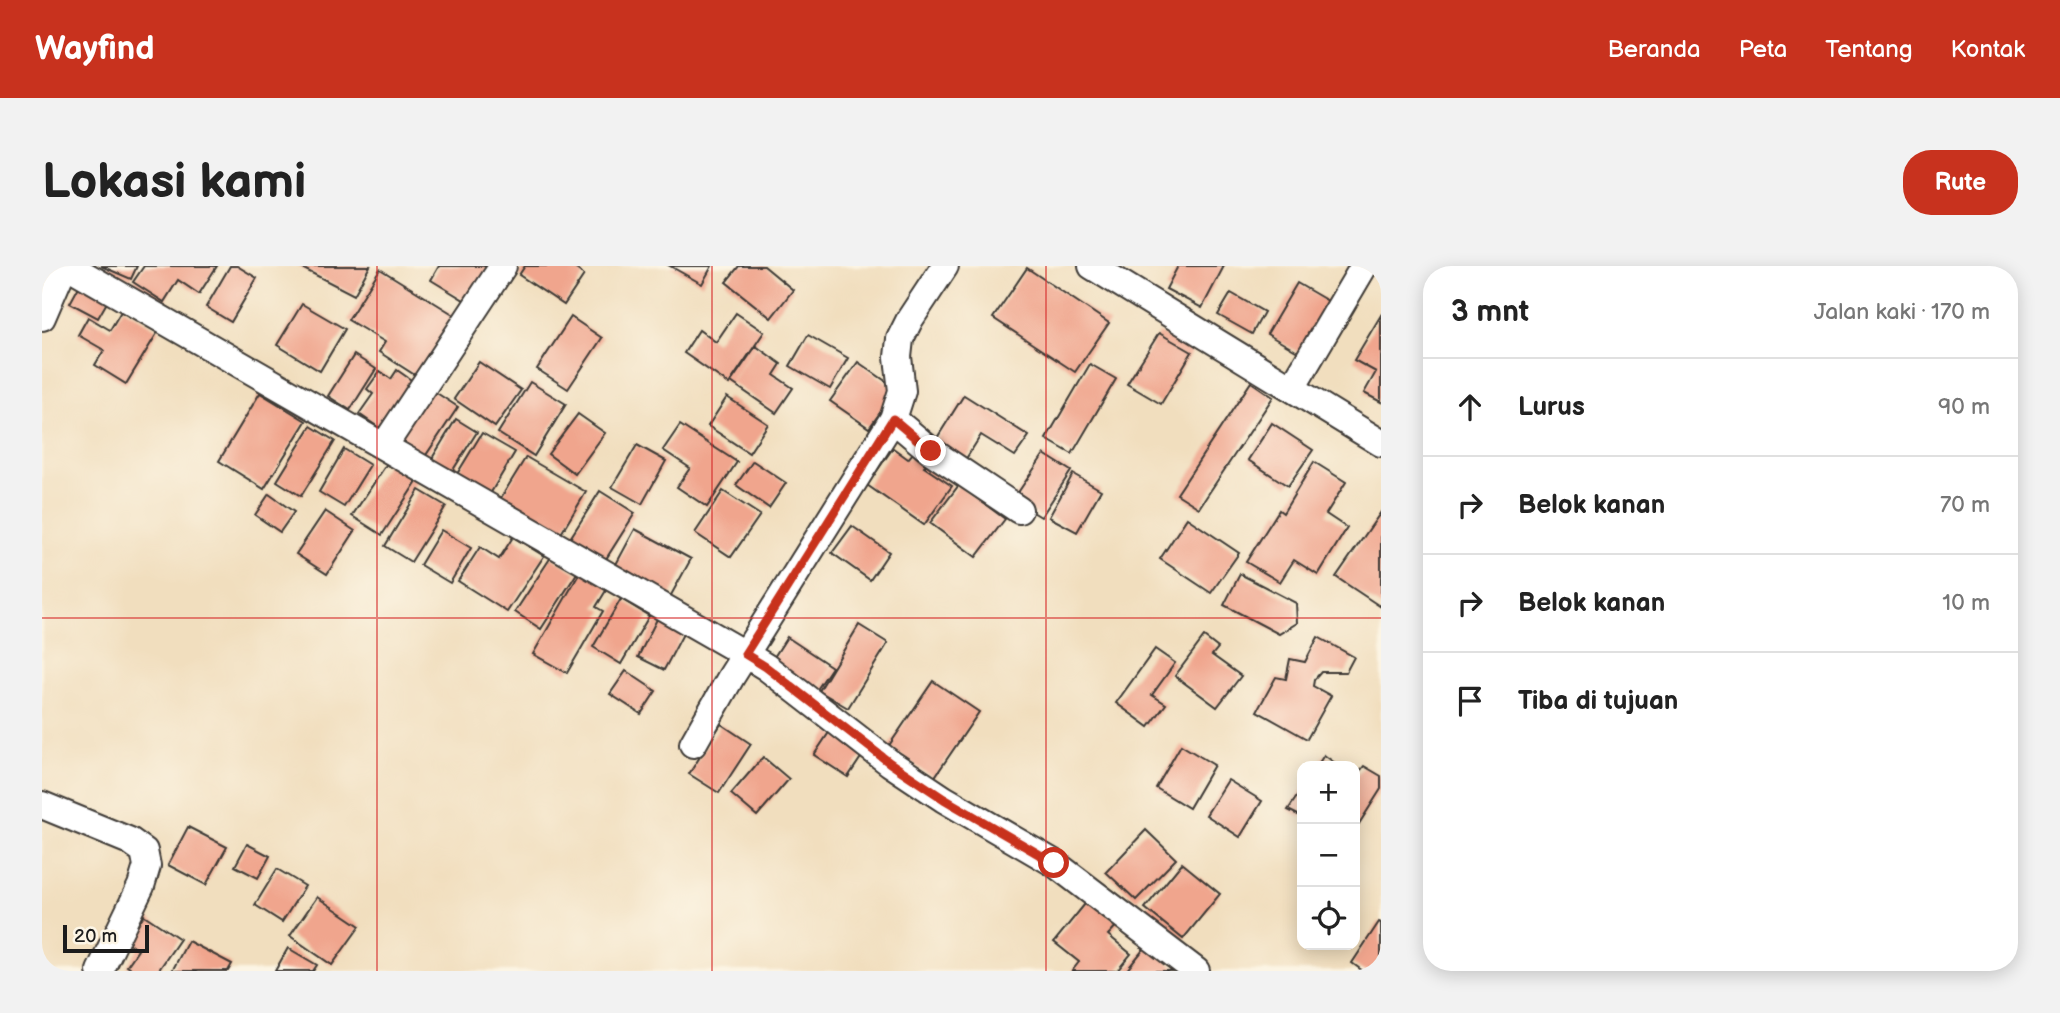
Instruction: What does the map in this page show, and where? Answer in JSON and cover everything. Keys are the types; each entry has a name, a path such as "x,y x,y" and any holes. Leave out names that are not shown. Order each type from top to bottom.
{"street":[{"path":"42,317 66,266 384,446 766,667 890,763 944,799 1072,875 1196,971"},
{"path":"384,446 503,266"},
{"path":"692,744 745,654 893,419 902,391 898,357 900,339 945,266"},
{"path":"1092,266 1381,443"},
{"path":"1292,388 1364,266"},
{"path":"893,419 931,451 1019,510"},
{"path":"42,805 130,841 144,851 147,866 141,886 100,971"}],"building":[{"path":"101,266 137,266 131,279"},
{"path":"144,266 217,266 199,294 178,280 164,302 133,282"},
{"path":"230,266 237,266 257,278 231,322 206,307"},
{"path":"298,266 370,266 354,295"},
{"path":"439,266 491,266 469,303 431,280"},
{"path":"525,266 572,266 584,275 564,305 519,275"},
{"path":"670,266 712,266 702,284"},
{"path":"739,266 764,266 793,290 771,318 726,282"},
{"path":"1178,266 1224,266 1202,308 1166,289"},
{"path":"1027,268 1109,323 1075,372 993,318"},
{"path":"380,269 456,316 418,377 379,352 385,342 348,320"},
{"path":"82,281 110,297 98,318 70,303"},
{"path":"1297,283 1333,304 1303,355 1267,334"},
{"path":"1231,293 1264,312 1252,334 1218,315"},
{"path":"302,304 345,329 320,371 277,345"},
{"path":"123,308 159,330 126,384 95,365 104,350 78,335 88,317 110,330"},
{"path":"736,313 764,332 729,384 684,353 699,330 716,342"},
{"path":"1381,315 1381,402 1364,393 1376,372 1354,360"},
{"path":"571,317 602,338 568,389 537,369"},
{"path":"1159,333 1192,352 1161,404 1127,384"},
{"path":"808,335 848,358 830,389 790,366"},
{"path":"756,346 781,364 774,375 793,388 776,413 731,382"},
{"path":"354,355 376,369 350,410 328,396"},
{"path":"479,362 521,390 495,427 454,399"},
{"path":"858,362 897,389 869,428 830,401"},
{"path":"1090,364 1116,379 1072,454 1046,439"},
{"path":"397,370 414,382 381,429 359,414 373,394 367,389 380,371 391,379"},
{"path":"530,382 566,404 534,456 498,433"},
{"path":"1251,382 1273,397 1199,508 1177,494"},
{"path":"429,388 458,407 424,458 395,439"},
{"path":"260,393 306,421 264,489 219,461"},
{"path":"964,395 1029,436 1015,456 981,435 962,465 932,446"},
{"path":"727,397 768,424 749,453 708,426"},
{"path":"578,414 605,433 575,474 548,454"},
{"path":"456,419 477,432 451,473 431,460"},
{"path":"1272,423 1313,450 1288,486 1248,460"},
{"path":"680,425 737,462 707,507 677,487 690,468 663,450"},
{"path":"311,426 335,441 301,496 277,481"},
{"path":"482,433 515,452 490,494 457,474"},
{"path":"637,445 666,461 642,504 612,487"},
{"path":"893,448 908,459 913,453 927,463 924,467 952,486 924,525 867,485"},
{"path":"344,449 370,465 344,507 319,492"},
{"path":"1044,454 1071,471 1041,517 1013,500"},
{"path":"526,457 586,492 559,537 499,501"},
{"path":"753,461 786,483 769,508 736,485"},
{"path":"388,462 417,481 382,535 352,516"},
{"path":"1314,462 1346,482 1326,514 1347,528 1318,575 1294,560 1280,582 1246,562 1279,510 1283,513"},
{"path":"1073,474 1101,490 1077,532 1049,517"},
{"path":"959,485 1005,519 976,557 930,523"},
{"path":"419,490 446,506 411,562 385,546"},
{"path":"600,491 635,513 604,562 569,540"},
{"path":"723,491 760,515 731,557 695,533"},
{"path":"269,494 294,512 280,532 255,515"},
{"path":"325,511 355,531 327,574 296,554"},
{"path":"1381,512 1381,607 1336,577"},
{"path":"1187,518 1239,553 1211,593 1160,559"},
{"path":"852,526 889,552 870,580 832,553"},
{"path":"635,529 691,559 670,597 614,568"},
{"path":"441,530 471,548 450,583 420,565"},
{"path":"513,537 544,556 507,612 458,581 480,547 499,559"},
{"path":"551,557 577,573 541,629 515,612"},
{"path":"582,569 610,584 596,607 603,611 567,673 533,654"},
{"path":"1240,574 1296,603 1297,623 1279,634 1224,605"},
{"path":"621,599 649,616 621,664 593,647"},
{"path":"657,619 684,632 664,670 638,657"},
{"path":"859,625 888,643 848,708 819,691"},
{"path":"787,637 832,667 814,694 769,665"},
{"path":"1204,637 1218,648 1212,655 1241,676 1217,707 1175,676"},
{"path":"1318,637 1354,657 1346,672 1321,672 1314,680 1313,686 1331,696 1307,739 1257,711 1276,677 1286,679 1290,659 1305,662"},
{"path":"1155,649 1175,663 1152,695 1166,704 1149,727 1116,703"},
{"path":"626,671 656,691 641,714 610,694"},
{"path":"933,681 979,712 934,778 888,747"},
{"path":"721,724 751,744 719,793 689,774"},
{"path":"830,731 864,753 848,777 814,755"},
{"path":"1181,745 1214,765 1189,808 1156,788"},
{"path":"1324,755 1332,761 1320,761"},
{"path":"763,757 789,779 757,816 731,794"},
{"path":"1364,766 1381,776 1381,789 1360,822 1360,771"},
{"path":"1228,780 1262,801 1240,837 1206,815"},
{"path":"1297,796 1297,814 1288,810"},
{"path":"188,827 227,847 206,885 168,865"},
{"path":"1146,830 1176,859 1136,900 1106,872"},
{"path":"247,844 270,856 258,878 235,866"},
{"path":"1182,863 1220,894 1183,939 1145,908"},
{"path":"277,869 305,886 282,922 255,905"},
{"path":"317,897 360,926 332,965 290,936"},
{"path":"1089,899 1119,923 1108,935 1131,954 1117,971 1072,971 1079,962 1054,942"},
{"path":"144,915 180,939 158,971 134,971 127,966 138,950 126,942"},
{"path":"1379,922 1381,971 1363,971 1352,963"},
{"path":"188,941 232,964 228,971 172,971"},
{"path":"1147,945 1175,968 1173,971 1126,971"},
{"path":"288,948 317,965 313,971 275,971"}],"route":[{"path":"931,451 893,419 745,654 766,667 890,763 944,799 1054,863"}]}
